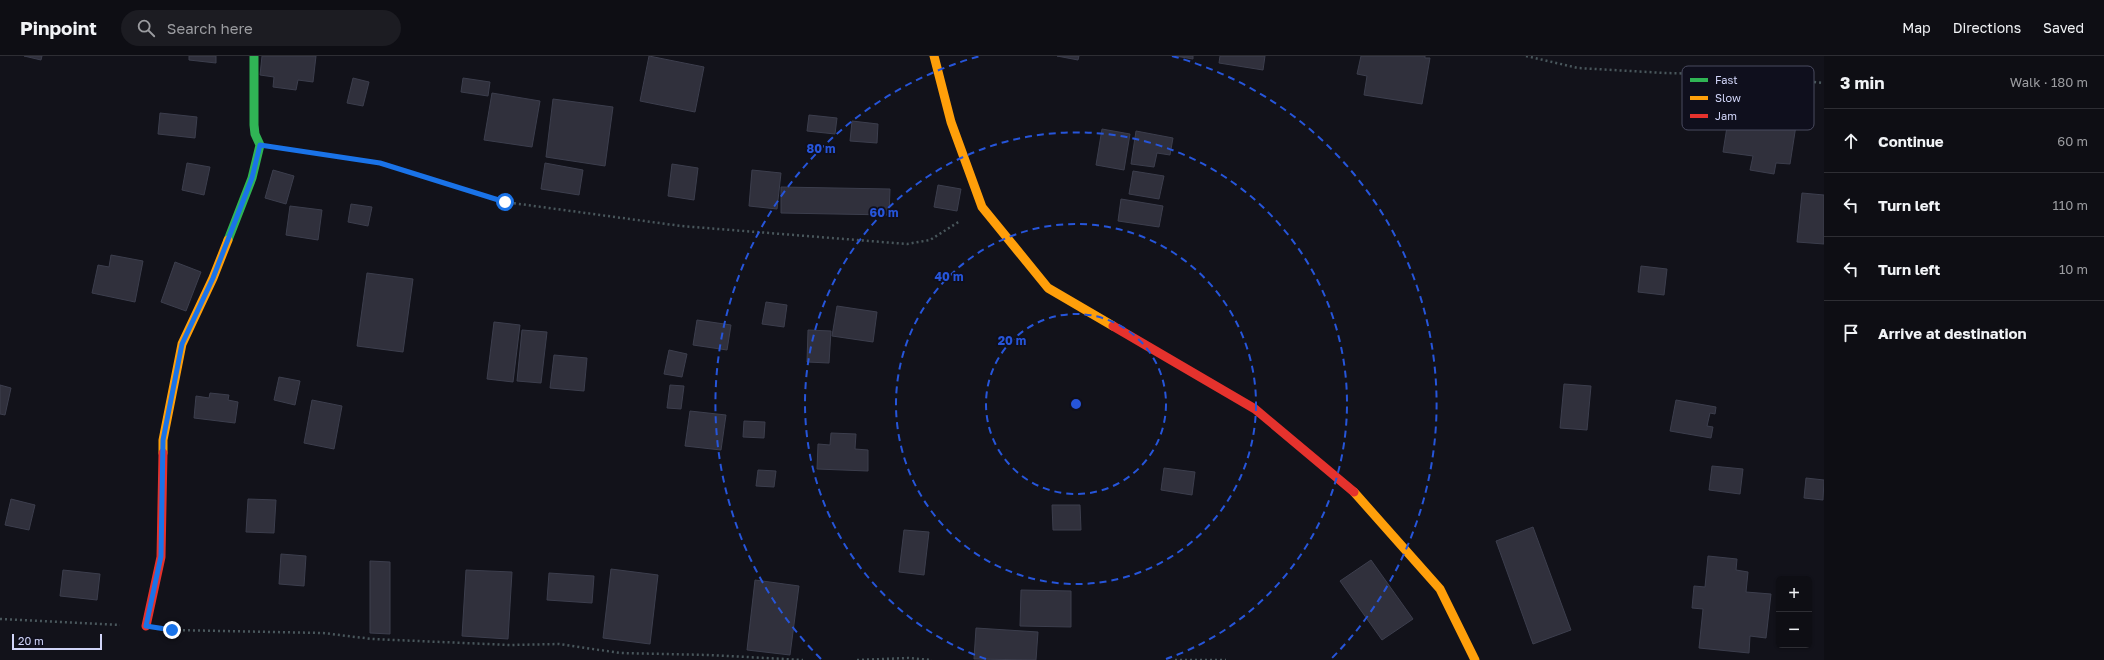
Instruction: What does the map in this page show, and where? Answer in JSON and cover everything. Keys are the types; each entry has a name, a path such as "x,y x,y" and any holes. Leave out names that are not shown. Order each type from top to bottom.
{"street":[{"path":"146,626 161,556 163,440 182,344 213,278 252,178 260,145 255,134 254,125 254,56"},
{"path":"934,56 951,122 982,207 1048,288 1255,409 1352,490 1440,589 1475,660"}],"path":[{"path":"1526,56 1578,68 1682,73"},
{"path":"1814,82 1824,83"},
{"path":"260,145 380,163 505,202 681,226 908,244 930,240 982,207"},
{"path":"0,619 146,626 172,630 324,633 372,639 510,646 559,644 620,653 709,655 803,660"},
{"path":"857,660 908,658 932,660"},
{"path":"1175,660 1226,660"}],"building":[{"path":"24,56 42,56 41,60"},
{"path":"189,56 216,56 216,63 189,60"},
{"path":"262,56 316,56 313,82 298,80 296,90 273,87 274,77 260,75"},
{"path":"649,56 704,67 695,112 640,101"},
{"path":"1057,56 1079,56 1078,60"},
{"path":"1175,56 1193,56 1193,59"},
{"path":"1220,56 1265,56 1263,70 1219,63"},
{"path":"1361,56 1425,56 1425,58 1430,58 1422,104 1364,95 1367,76 1357,74"},
{"path":"353,78 369,82 363,106 347,103"},
{"path":"463,78 490,82 488,96 461,92"},
{"path":"492,93 540,101 532,147 484,140"},
{"path":"553,99 613,107 605,166 546,157"},
{"path":"160,113 197,117 195,138 158,134"},
{"path":"809,115 837,118 835,134 807,131"},
{"path":"852,121 878,124 877,143 850,141"},
{"path":"1102,129 1130,134 1124,170 1096,165"},
{"path":"1726,130 1795,130 1790,164 1776,163 1774,174 1750,170 1753,156 1723,152"},
{"path":"1136,131 1173,138 1170,155 1157,153 1154,167 1131,164"},
{"path":"187,163 210,167 204,195 182,190"},
{"path":"545,163 583,170 579,195 541,189"},
{"path":"672,164 698,168 694,200 668,196"},
{"path":"273,170 294,176 286,204 265,198"},
{"path":"752,170 781,173 777,209 749,206"},
{"path":"1133,171 1164,176 1159,199 1129,194"},
{"path":"938,185 961,189 957,211 934,207"},
{"path":"781,187 890,189 889,215 781,213"},
{"path":"1802,193 1824,195 1824,244 1797,242"},
{"path":"1121,199 1163,206 1159,227 1118,221"},
{"path":"351,204 372,207 368,226 348,222"},
{"path":"290,206 322,210 318,240 286,235"},
{"path":"111,255 143,261 135,302 92,293 98,265 109,267"},
{"path":"175,262 201,272 186,311 161,302"},
{"path":"1641,266 1667,269 1664,295 1638,292"},
{"path":"367,273 413,279 403,352 357,346"},
{"path":"766,302 787,305 784,327 762,324"},
{"path":"837,306 877,312 873,342 832,336"},
{"path":"697,320 731,325 727,350 693,345"},
{"path":"494,322 520,325 513,382 487,379"},
{"path":"522,330 547,332 541,383 517,381"},
{"path":"808,330 831,331 829,363 807,362"},
{"path":"669,350 687,354 682,377 664,374"},
{"path":"554,355 587,358 584,391 550,388"},
{"path":"279,377 300,381 295,405 274,400"},
{"path":"1564,384 1591,386 1587,430 1560,428"},
{"path":"0,385 11,388 5,415 0,414"},
{"path":"670,385 684,386 681,409 667,408"},
{"path":"210,393 229,395 228,400 238,402 235,423 194,418 196,396 209,398"},
{"path":"312,400 342,406 334,449 304,443"},
{"path":"1676,400 1716,407 1715,414 1710,413 1707,426 1713,427 1711,438 1670,431"},
{"path":"690,411 726,415 721,450 685,446"},
{"path":"744,421 765,422 764,438 743,437"},
{"path":"831,433 856,434 855,449 868,450 868,471 817,469 818,444 830,445"},
{"path":"1712,466 1743,469 1740,494 1709,490"},
{"path":"1164,468 1195,472 1192,495 1161,490"},
{"path":"758,470 776,471 774,487 756,486"},
{"path":"1806,478 1824,480 1823,500 1804,498"},
{"path":"11,499 35,505 29,530 5,525"},
{"path":"248,499 276,500 274,533 246,532"},
{"path":"1052,505 1080,505 1081,530 1053,530"},
{"path":"1533,527 1571,630 1533,644 1496,541"},
{"path":"904,530 929,532 924,575 899,572"},
{"path":"281,554 306,556 304,586 279,584"},
{"path":"1708,556 1737,559 1736,570 1748,572 1746,592 1771,594 1766,638 1750,636 1749,653 1699,648 1703,609 1692,608 1694,586 1705,587"},
{"path":"1371,560 1413,619 1382,640 1340,581"},
{"path":"370,561 390,562 390,634 370,633"},
{"path":"611,569 658,575 650,644 603,638"},
{"path":"63,570 100,574 97,600 60,596"},
{"path":"466,570 512,572 508,639 462,636"},
{"path":"549,573 594,576 592,603 547,600"},
{"path":"755,580 799,586 790,655 747,650"},
{"path":"1021,590 1071,591 1071,627 1020,626"},
{"path":"976,628 1038,632 1036,660 974,659"}],"traffic: fast":[{"path":"228,240 252,178 260,145 255,134 254,125 254,56"}],"traffic: slow":[{"path":"934,56 951,122 982,207 1048,288 1113,326"},
{"path":"163,453 163,440 182,344 213,278 228,240"},
{"path":"1354,492 1440,589 1475,660"}],"traffic: jam":[{"path":"1113,326 1255,409 1354,492"},
{"path":"146,626 161,557 163,453"}],"route":[{"path":"172,630 146,626 161,556 163,440 182,344 213,278 252,178 260,145 380,163 505,202"}]}
